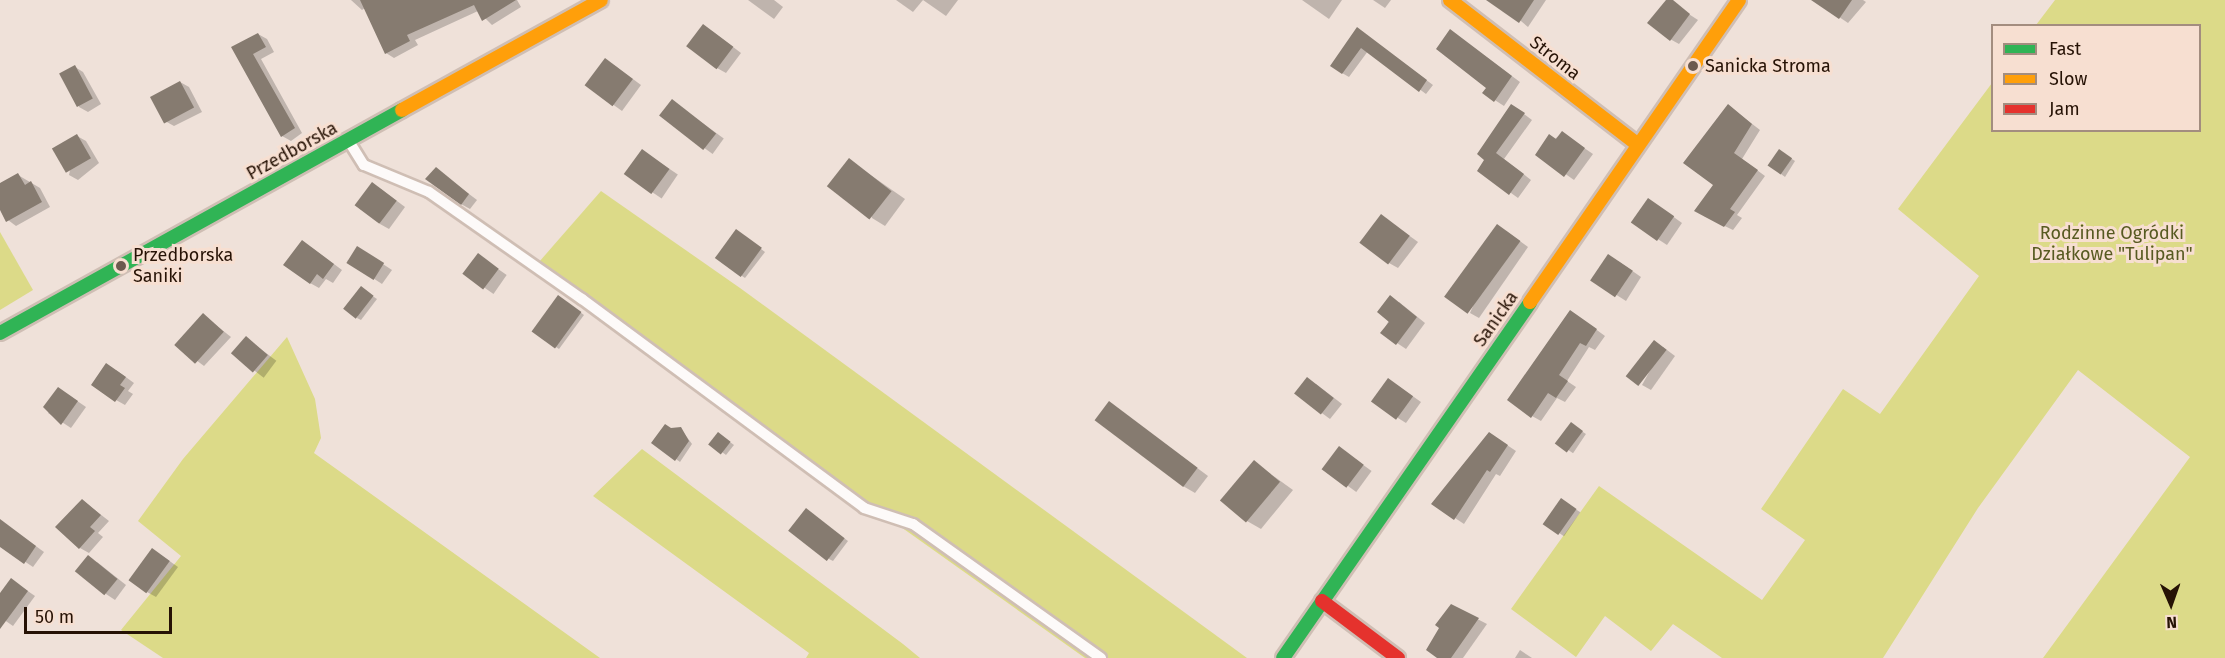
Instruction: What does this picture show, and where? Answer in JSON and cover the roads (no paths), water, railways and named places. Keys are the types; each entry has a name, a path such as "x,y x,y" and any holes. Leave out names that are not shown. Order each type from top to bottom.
{"street":[{"name":"Przedborska","path":"0,333 601,0"},
{"name":"Stroma","path":"1450,0 1638,145"},
{"name":"Sanicka","path":"1283,658 1739,0"},
{"path":"1322,601 1398,658"}],"lane":[{"path":"348,141 364,165 429,192 582,299 864,508 913,524 1101,658"}],"place":[{"name":"Sanicka Stroma","path":"1693,66"},
{"name":"Przedborska Saniki","path":"121,266"}],"park label":[{"name":"Rodzinne Ogródki Działkowe \"Tulipan\"","path":"2112,244"}]}
